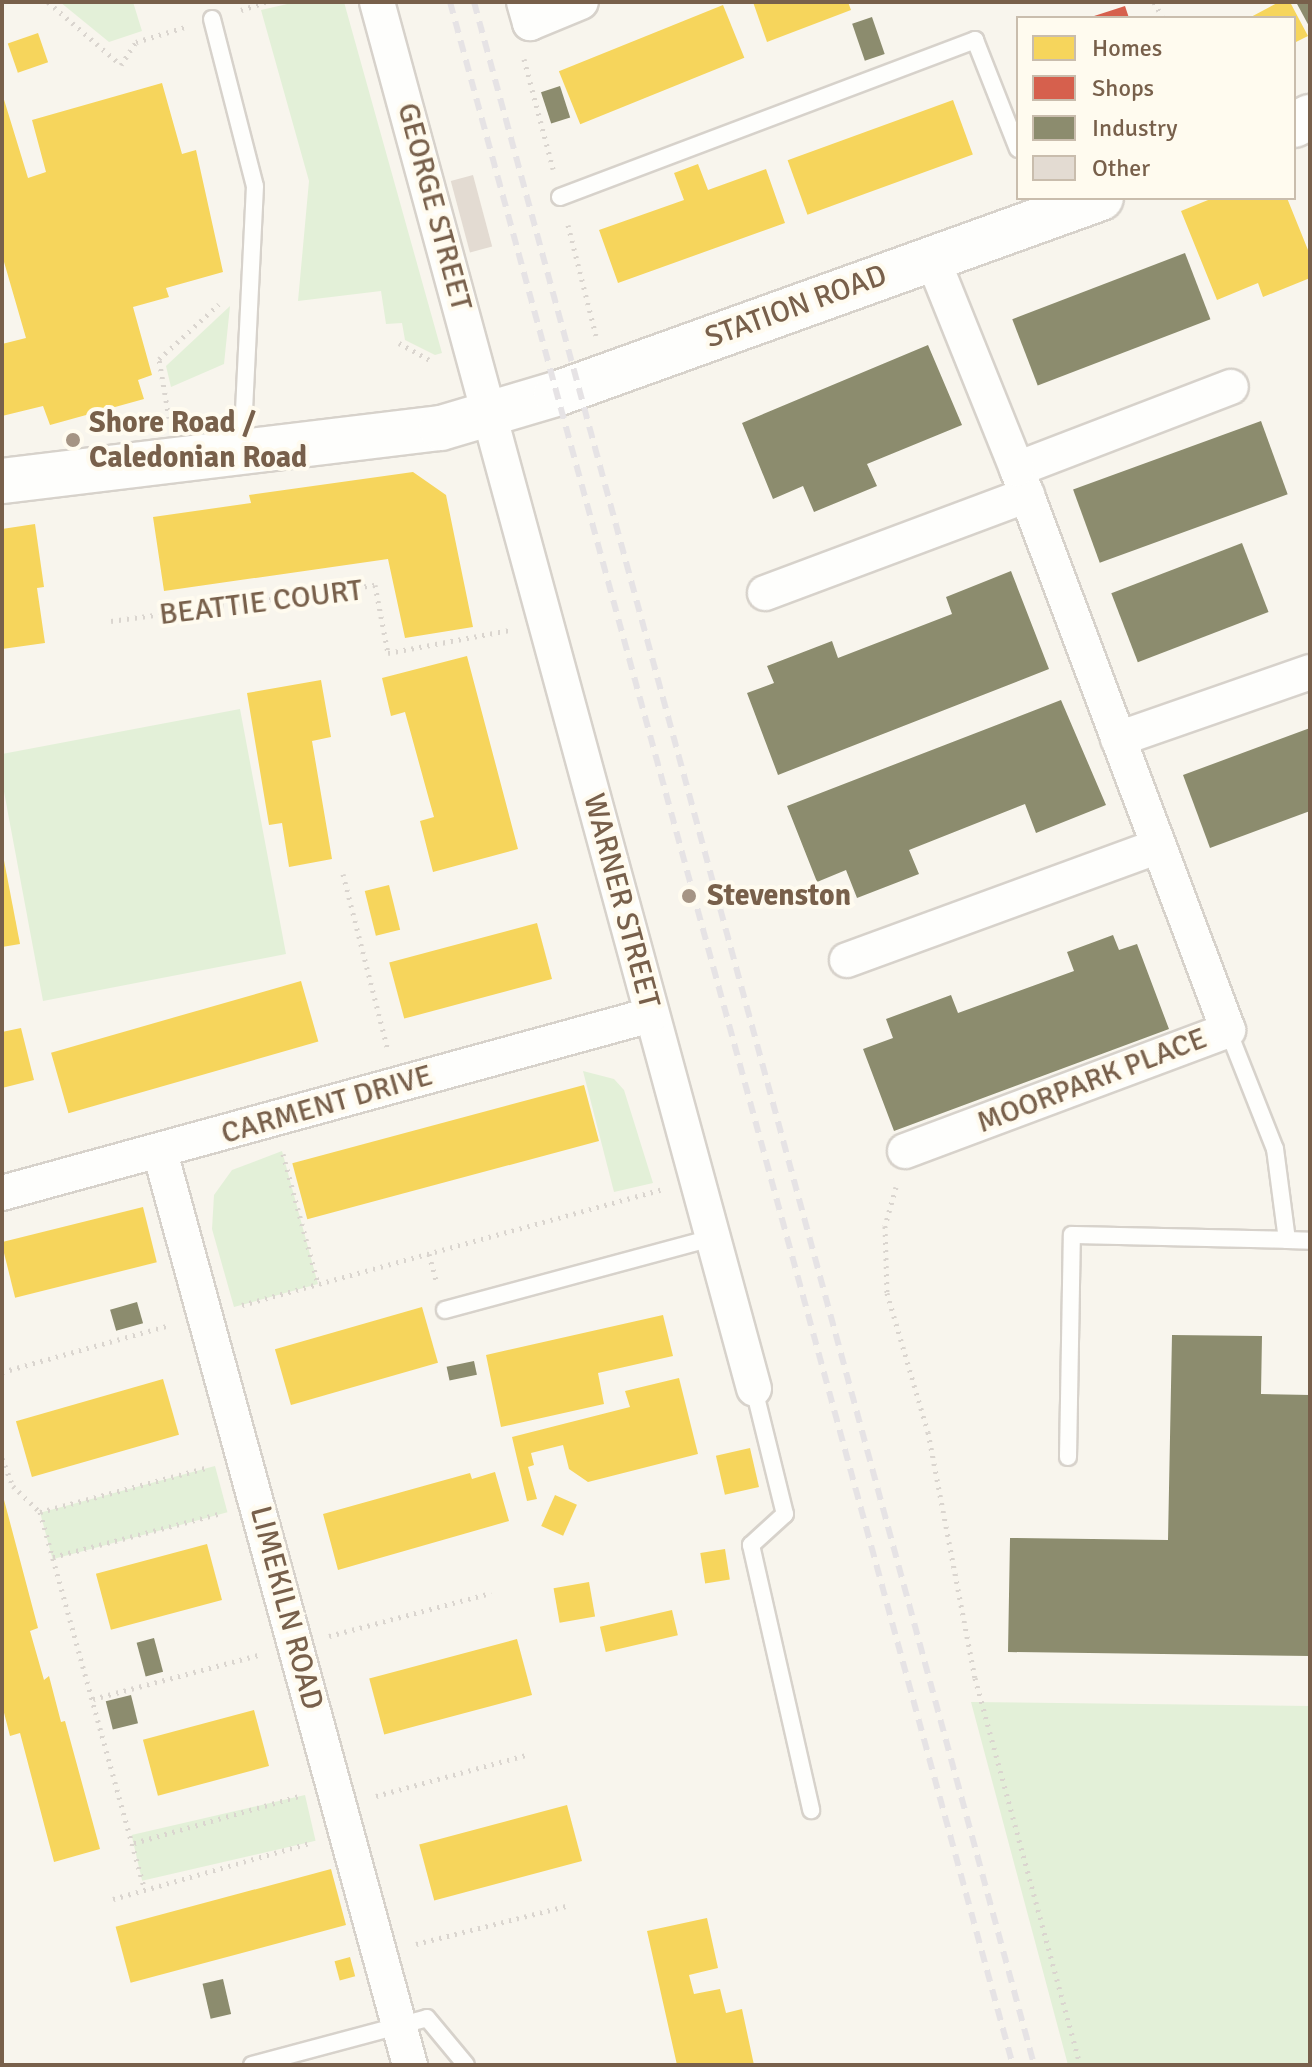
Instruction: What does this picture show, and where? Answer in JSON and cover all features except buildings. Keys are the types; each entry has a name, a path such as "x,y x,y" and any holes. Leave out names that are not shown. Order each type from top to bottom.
{"street":[{"name":"GEORGE STREET","path":"377,2 490,412"},
{"path":"524,2 530,23 581,2"},
{"name":"STATION ROAD","path":"2,481 441,428 580,385 932,258 1041,208 1089,200"},
{"name":"MOORPARK PLACE","path":"905,1151 1228,1030 1155,847 1022,482 932,258"},
{"path":"765,593 1231,387"},
{"name":"WARNER STREET","path":"490,412 754,1389"},
{"path":"1118,739 1310,672"},
{"path":"847,960 1155,847"},
{"name":"CARMENT DRIVE","path":"2,1193 651,1015"},
{"name":"LIMEKILN ROAD","path":"160,1152 410,2065"}],"lane":[{"path":"212,19 255,186 242,452"},
{"path":"560,197 975,40 1016,144"},
{"path":"1228,1030 1275,1149 1287,1240"},
{"path":"1068,1457 1072,1235 1310,1241"},
{"path":"445,1310 712,1238"},
{"path":"754,1389 785,1514 751,1545 811,1810"},
{"path":"252,2065 427,2018 466,2065"}],"path":[{"path":"48,2 121,65 136,42 266,2"},
{"path":"176,460 159,359 250,276"},
{"name":"BEATTIE COURT","path":"111,621 375,585 388,653 546,623"},
{"path":"343,874 398,1085"},
{"path":"274,1120 318,1284"},
{"path":"905,1151 885,1226 887,1293 928,1432 975,1678 1080,2065"},
{"path":"2,1372 696,1180"},
{"path":"2,1458 4,1477 40,1512 145,1890"},
{"path":"40,1512 245,1458"},
{"path":"53,1557 257,1504"},
{"path":"93,1699 491,1593"},
{"path":"134,1843 341,1808 526,1755"},
{"path":"113,1899 145,1890 341,1808"},
{"path":"381,1953 570,1905"}],"green space":[{"path":"60,2 133,2 142,31 109,42"},
{"path":"296,2 344,2 442,353 435,355 405,340 402,323 386,324 381,291 298,301 309,181 261,10"},
{"path":"230,306 224,364 171,387 166,366"},
{"path":"240,709 286,954 43,1001 2,781 2,754"},
{"path":"583,1071 614,1079 624,1090 653,1183 614,1192"},
{"path":"282,1151 318,1284 234,1307 212,1229 214,1195 232,1170"},
{"path":"215,1466 227,1512 53,1559 40,1513"},
{"path":"971,1702 1310,1706 1310,2065 1068,2065"},
{"path":"305,1795 316,1841 142,1881 132,1835"}],"railway":[{"path":"450,2 1013,2065"},
{"path":"474,2 1034,2065"}],"place":[{"name":"Shore Road / Caledonian Road","path":"73,440"},
{"name":"Stevenston","path":"689,896"}]}
